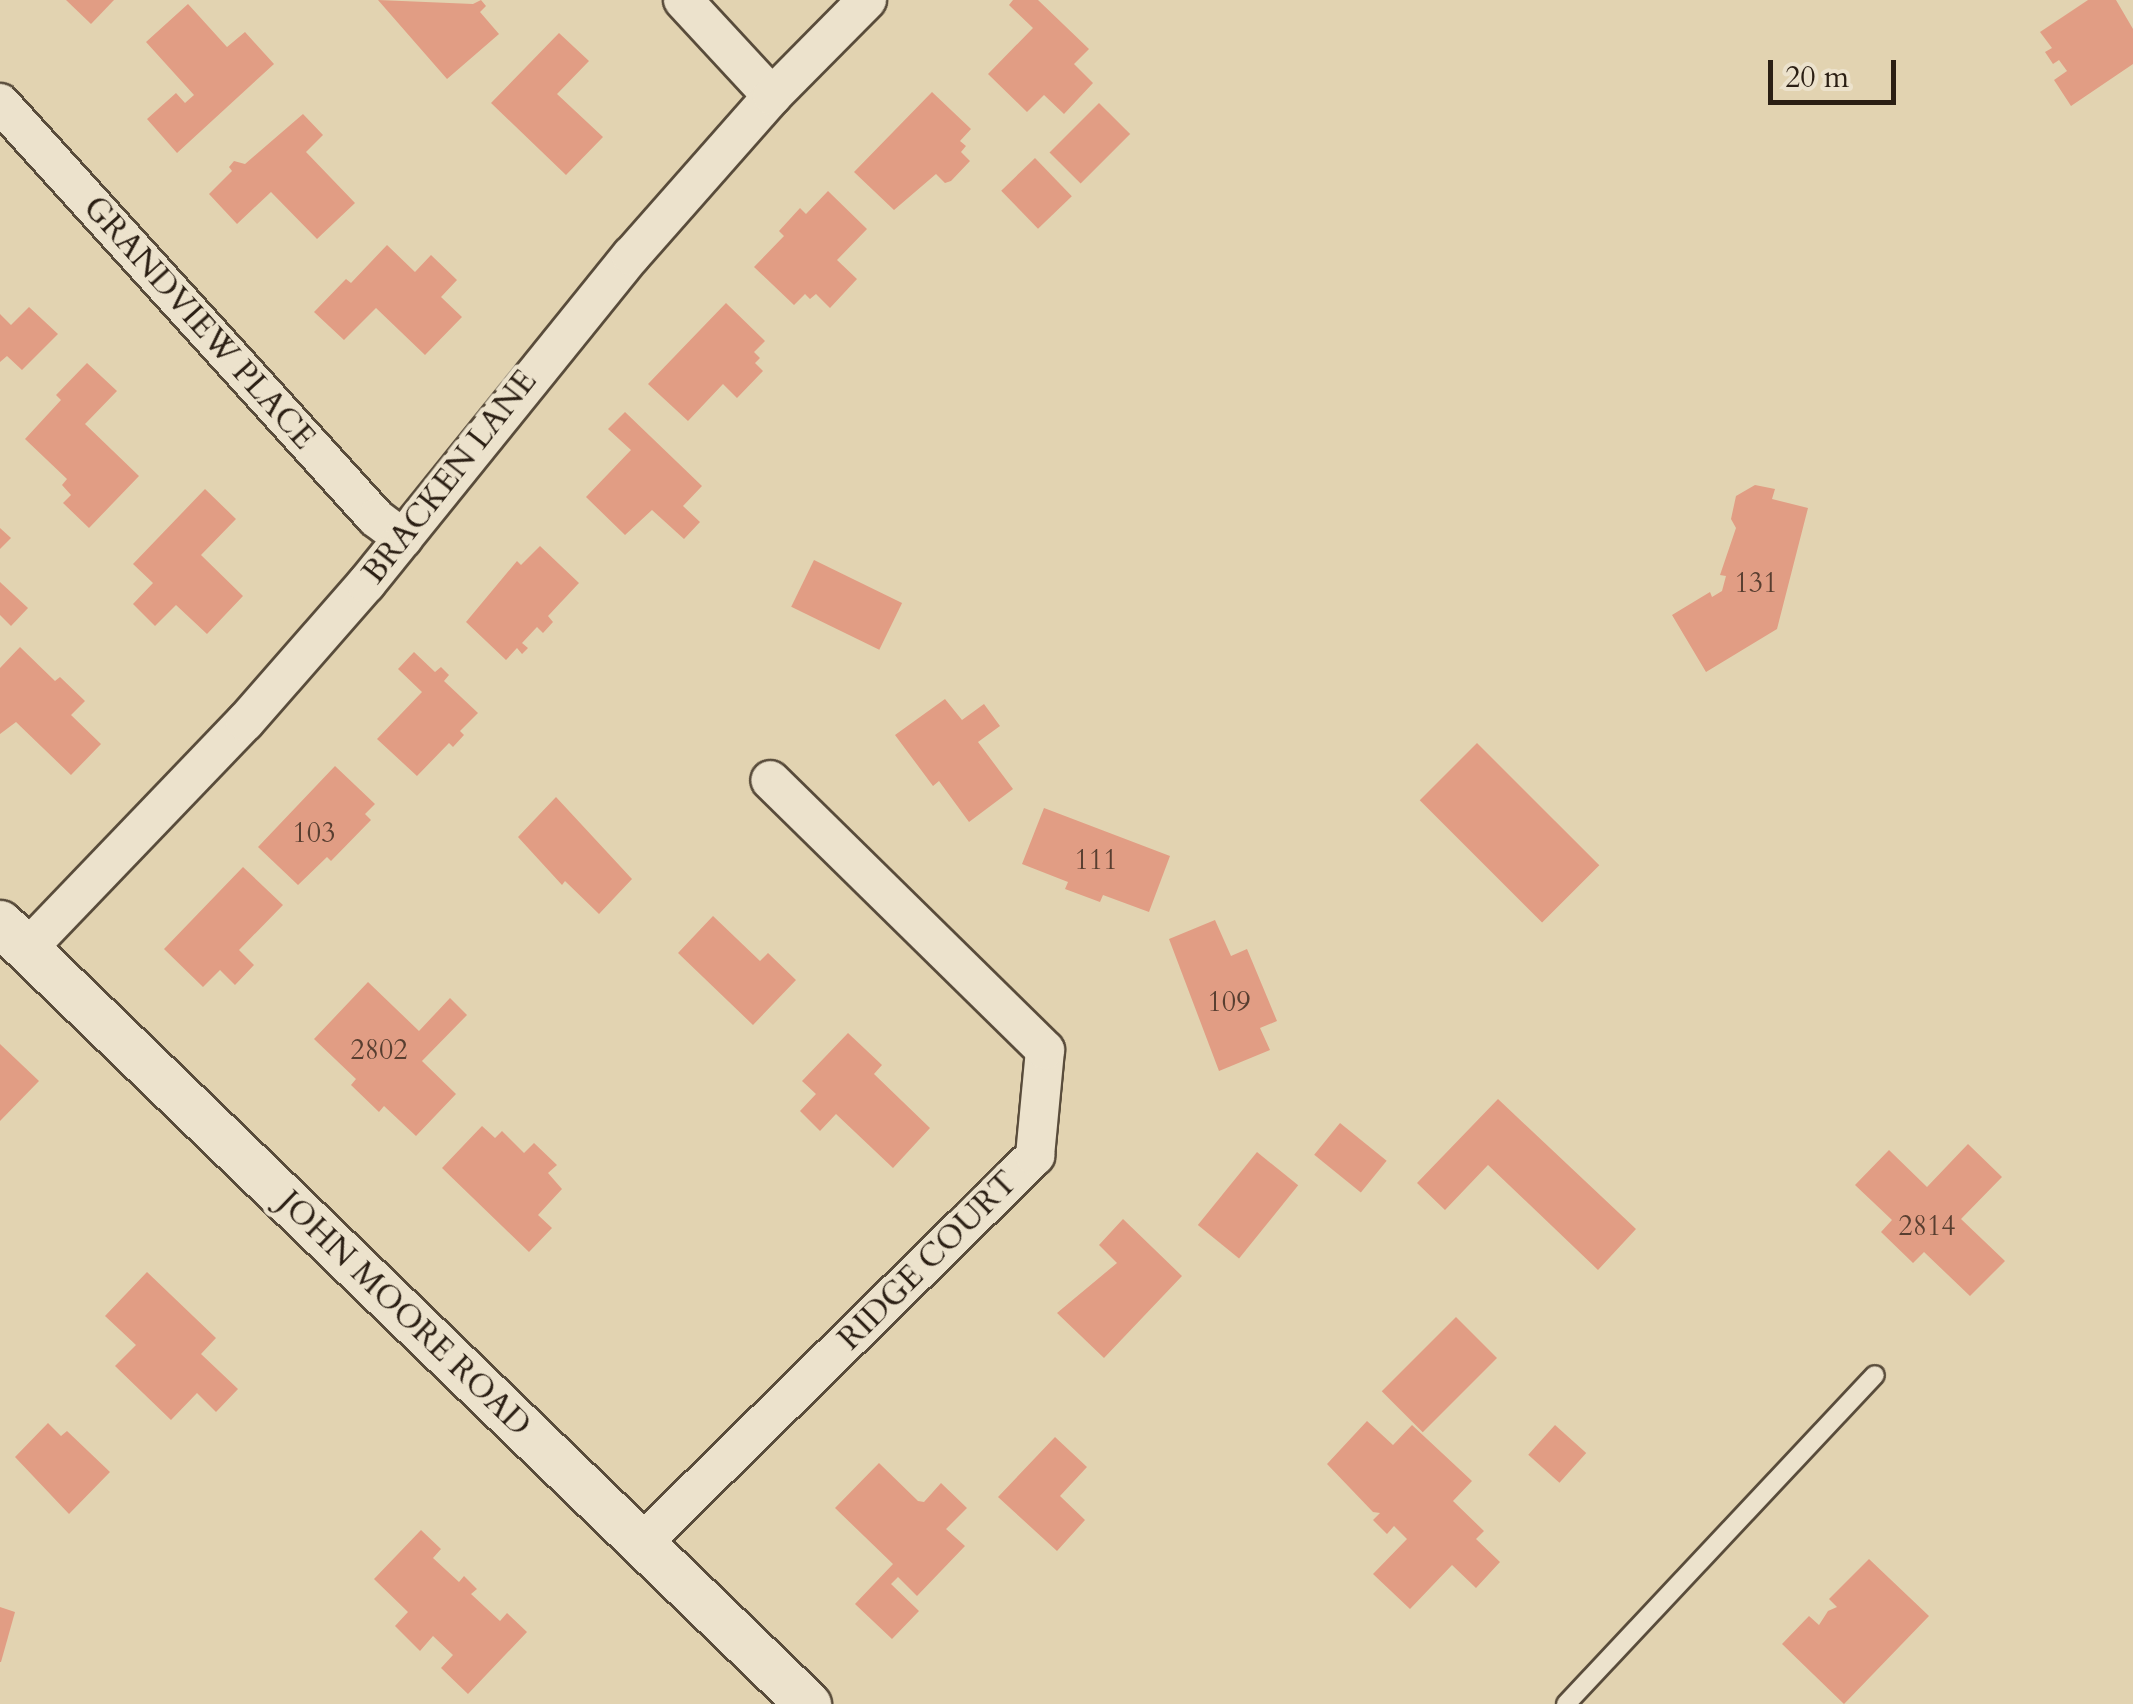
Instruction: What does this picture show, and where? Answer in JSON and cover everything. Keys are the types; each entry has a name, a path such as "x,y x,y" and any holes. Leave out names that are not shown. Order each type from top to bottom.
{"street":[{"path":"683,0 772,96"},
{"name":"BRACKEN LANE","path":"14,936 245,722 403,538 551,350 772,96 867,0"},
{"name":"GRANDVIEW PLACE","path":"0,104 376,518 403,538"},
{"name":"RIDGE COURT","path":"642,1544 1035,1156 1045,1050 770,780"},
{"name":"JOHN MOORE ROAD","path":"14,936 808,1704"}],"lane":[{"path":"1566,1704 1876,1375"}],"building":[{"path":"66,0 114,0 91,24"},
{"path":"378,0 473,4 481,0 486,6 480,12 499,34 447,79"},
{"path":"1013,0 1038,0 1089,49 1074,64 1093,83 1064,114 1044,95 1027,112 988,74 1033,28 1009,5"},
{"path":"2088,0 2116,0 2133,29 2133,64 2071,106 2054,80 2067,71 2059,60 2053,64 2045,52 2052,48 2040,32"},
{"path":"188,4 227,47 245,32 274,64 177,153 147,119 176,93 185,103 194,95 146,42"},
{"path":"559,33 589,61 557,94 603,137 566,175 491,103"},
{"path":"932,92 971,129 960,141 966,146 961,152 970,161 951,181 945,183 936,174 894,210 854,172"},
{"path":"1099,103 1130,134 1081,184 1050,152"},
{"path":"303,114 323,135 306,152 355,203 317,239 271,192 237,224 209,194 232,171 229,167 234,161 245,164"},
{"path":"1035,158 1072,196 1038,229 1001,191"},
{"path":"828,191 867,229 837,260 857,279 830,308 816,294 810,299 805,294 794,305 754,267 784,236 779,231 800,208 806,214"},
{"path":"387,245 415,272 431,255 457,280 441,297 462,317 425,355 376,308 344,340 314,312 346,279 351,283"},
{"path":"726,303 765,341 754,352 760,358 755,363 763,371 737,398 723,384 688,421 648,384"},
{"path":"29,307 58,334 22,370 7,356 0,362 0,314 11,325"},
{"path":"87,363 117,391 85,424 139,476 89,528 63,503 71,495 62,485 67,479 25,439 61,400 56,395"},
{"path":"625,412 702,486 683,506 700,522 684,539 652,510 625,535 586,497 631,450 608,429"},
{"path":"1755,485 1775,489 1772,499 1808,508 1777,629 1706,672 1672,615 1710,592 1712,597 1722,591 1726,576 1720,575 1736,528 1731,519 1736,496"},
{"path":"205,489 236,519 201,555 243,596 207,634 176,605 155,626 133,604 153,583 133,564"},
{"path":"0,528 11,538 0,549"},
{"path":"540,546 579,583 548,616 553,622 543,633 537,627 522,643 528,648 522,654 517,648 506,660 466,622 517,561 521,565"},
{"path":"814,560 902,603 879,650 791,607"},
{"path":"0,582 28,608 11,626 0,615"},
{"path":"20,647 55,681 60,677 85,701 71,715 101,744 71,775 16,722 0,734 0,668"},
{"path":"414,652 435,672 441,667 449,675 444,681 478,713 460,731 464,735 453,747 449,743 417,776 377,739 422,692 398,669"},
{"path":"945,699 962,720 984,704 1000,726 978,742 1013,789 969,822 939,781 933,786 895,735"},
{"path":"1477,743 1599,865 1542,923 1420,800"},
{"path":"335,766 375,804 365,814 371,820 331,861 327,857 298,885 258,847"},
{"path":"556,797 632,879 599,914 565,881 562,885 518,837"},
{"path":"1044,808 1170,856 1149,912 1103,895 1100,902 1065,889 1068,882 1022,864"},
{"path":"243,867 283,905 239,950 254,965 235,985 220,970 203,987 164,949"},
{"path":"713,916 760,961 768,953 796,980 753,1025 678,953"},
{"path":"1215,920 1231,956 1247,949 1277,1021 1260,1028 1270,1050 1219,1071 1169,939"},
{"path":"368,982 419,1031 450,998 467,1015 422,1061 456,1094 416,1136 384,1106 379,1112 351,1085 356,1079 314,1039"},
{"path":"848,1033 882,1065 874,1074 930,1128 893,1168 836,1114 820,1131 800,1111 816,1094 802,1081"},
{"path":"0,1044 39,1081 0,1121"},
{"path":"1498,1099 1636,1229 1598,1270 1488,1165 1445,1210 1417,1183"},
{"path":"1340,1123 1387,1161 1361,1193 1314,1155"},
{"path":"482,1126 495,1138 502,1131 524,1153 534,1143 557,1165 548,1173 562,1189 538,1215 552,1228 529,1252 442,1168"},
{"path":"1968,1144 2002,1177 1961,1219 2005,1261 1970,1296 1924,1252 1913,1263 1881,1232 1892,1220 1855,1185 1889,1150 1927,1187"},
{"path":"1257,1152 1298,1185 1239,1258 1198,1225"},
{"path":"1123,1219 1182,1276 1104,1358 1057,1313 1117,1263 1099,1245"},
{"path":"147,1272 216,1338 201,1354 238,1389 216,1412 197,1393 171,1420 115,1366 136,1345 105,1316"},
{"path":"1456,1317 1497,1358 1423,1432 1382,1391"},
{"path":"1367,1421 1393,1445 1412,1425 1472,1481 1453,1501 1484,1531 1476,1539 1500,1562 1476,1588 1452,1565 1410,1609 1373,1574 1407,1539 1394,1526 1387,1534 1373,1520 1380,1513 1373,1512 1327,1464"},
{"path":"48,1423 61,1436 67,1431 110,1472 69,1514 15,1457"},
{"path":"1555,1425 1586,1453 1559,1483 1528,1455"},
{"path":"1055,1437 1087,1467 1060,1496 1085,1520 1057,1551 998,1497"},
{"path":"879,1463 918,1501 924,1502 941,1483 967,1508 946,1529 965,1546 917,1596 898,1577 891,1584 919,1611 892,1639 855,1604 893,1564 835,1508"},
{"path":"421,1530 441,1549 433,1558 459,1582 464,1576 477,1589 471,1594 500,1621 507,1613 527,1632 468,1694 441,1668 453,1655 433,1636 420,1651 395,1626 408,1612 374,1579"},
{"path":"1869,1559 1929,1616 1844,1704 1782,1644 1809,1616 1819,1625 1828,1611 1837,1607 1829,1599"},
{"path":"0,1607 15,1612 1,1662 0,1662"}]}
